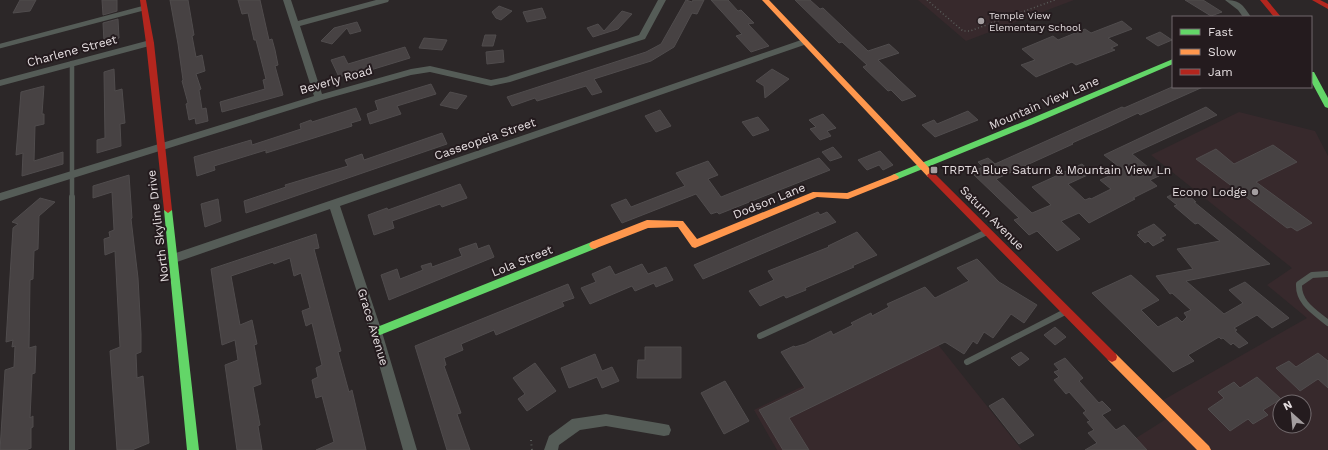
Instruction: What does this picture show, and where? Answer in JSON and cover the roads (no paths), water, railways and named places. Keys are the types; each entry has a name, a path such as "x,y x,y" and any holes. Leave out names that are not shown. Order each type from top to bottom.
{"main road":[{"name":"Saturn Avenue","path":"765,0 804,42 1204,450"},
{"path":"1263,0 1277,16"},
{"path":"1315,0 1328,7"},
{"name":"North Skyline Drive","path":"143,4 150,43 194,450"},
{"name":"Mountain View Lane","path":"924,165 1028,123 1172,61"},
{"path":"1312,76 1328,105"},
{"name":"Dodson Lane","path":"680,223 695,244 816,194 848,196 924,165"},
{"name":"Lola Street","path":"376,332 647,224 680,223"}],"street":[{"path":"287,0 319,98"},
{"path":"295,25 385,0"},
{"name":"Beverly Road","path":"0,197 319,98 411,72 430,69 491,83 507,80 642,37 662,0"},
{"path":"1229,0 1240,8 1246,16"},
{"name":"Casseopeia Street","path":"174,258 804,42"},
{"name":"Charlene Street","path":"0,83 150,43"},
{"name":"Grace Avenue","path":"334,204 376,332 410,450"},
{"path":"551,450 554,441 577,424 606,420 664,430"}],"lane":[{"path":"0,46 143,4"},
{"path":"72,63 72,450"},
{"path":"760,336 989,231"},
{"path":"1327,274 1312,275 1299,284 1298,290 1300,298 1305,304 1328,323"},
{"path":"967,362 1067,311"}],"place":[{"name":"Temple View Elementary School","path":"981,21"},
{"name":"TRPTA Blue Saturn & Mountain View Ln","path":"934,170"},
{"name":"Econo Lodge","path":"1255,192"}]}
